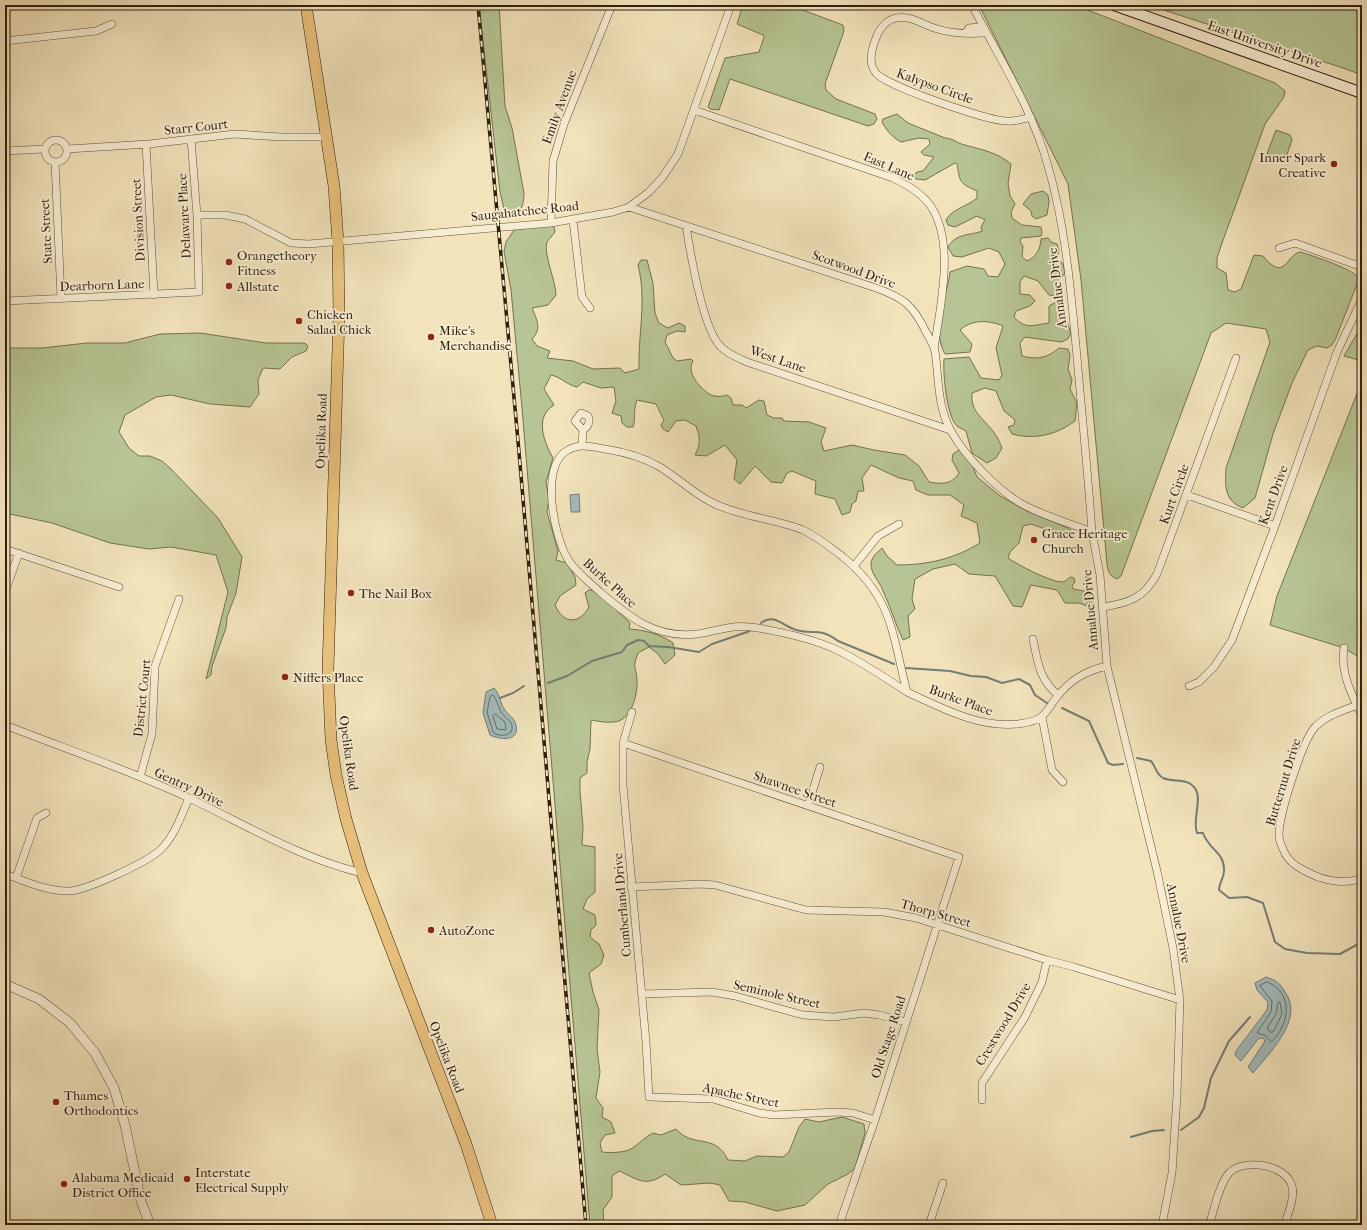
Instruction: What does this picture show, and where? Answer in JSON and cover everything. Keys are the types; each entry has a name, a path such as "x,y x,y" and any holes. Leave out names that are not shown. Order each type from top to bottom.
{"main road":[{"name":"Opelika Road","path":"306,5 334,186 338,242 339,316 329,606 329,705 336,775 343,810 362,873 466,1144 492,1225"},
{"name":"East University Drive","path":"1114,5 1362,93"}],"street":[{"name":"Emily Avenue","path":"551,223 552,161 564,124 612,5"},
{"name":"Saugahatchee Road","path":"197,215 225,215 245,219 291,243 309,244 551,223 613,212 629,207 655,186 673,164 694,110 731,5"},
{"name":"Annalue Drive","path":"972,5 1007,68 1030,117 1048,165 1059,210 1067,256 1092,532 1097,552 1107,666 1157,871 1173,948 1180,1000 1177,1095 1172,1173 1162,1225"},
{"name":"Kalypso Circle","path":"985,30 982,33 970,34 966,32 940,30 904,17 890,20 884,24 876,37 872,51 872,66 881,78 901,88 991,118 1007,121 1030,117"},
{"path":"5,41 96,31 112,24"},
{"name":"East Lane","path":"694,110 893,178 913,189 930,205 940,226 944,248 941,293 934,349"},
{"name":"Starr Court","path":"5,151 44,150 47,144 55,140 64,143 67,149 146,144 236,134 280,137 327,137"},
{"name":"Delaware Place","path":"191,139 197,215 199,292"},
{"name":"Division Street","path":"146,144 154,295"},
{"path":"44,150 46,157 56,162 64,158 67,149"},
{"name":"State Street","path":"56,162 61,298"},
{"name":"Scotwood Drive","path":"629,207 891,293 905,302 916,313 934,349 942,408 950,430 981,469 1008,494 1021,503 1042,513 1092,532"},
{"path":"573,220 582,296 590,308"},
{"name":"West Lane","path":"686,226 703,303 712,333 720,346 733,356 747,362 950,430"},
{"path":"1279,248 1295,243 1362,266"},
{"name":"Dearborn Lane","path":"5,301 199,292"},
{"name":"Kent Drive","path":"1189,686 1199,682 1214,667 1232,640 1275,526 1328,374 1362,299"},
{"name":"Kurt Circle","path":"1103,607 1132,600 1146,591 1151,584 1159,568 1236,358"},
{"path":"582,445 583,430"},
{"name":"Burke Place","path":"907,692 885,607 878,594 854,566 823,541 802,530 713,504 648,460 619,451 582,445 568,449 562,453 554,466 552,473 553,511 557,534 570,562 585,579 633,619 653,630 675,635 698,634 721,628 744,626 798,638 835,649 870,668 907,692 943,708 987,724 1005,725 1026,723 1042,717"},
{"path":"1186,495 1275,526"},
{"path":"854,566 878,536 899,524"},
{"path":"5,549 119,587"},
{"path":"5,592 19,553"},
{"name":"District Court","path":"140,777 152,734 155,666 179,599"},
{"path":"1033,639 1038,667 1044,681 1058,695"},
{"path":"1344,648 1343,671 1362,716"},
{"path":"1063,782 1052,770 1042,717 1058,695 1076,677 1089,670 1107,666"},
{"name":"Butternut Drive","path":"1357,705 1327,718 1310,732 1301,753 1281,820 1279,836 1286,856 1296,866 1310,874 1338,882 1353,882 1362,878"},
{"name":"Cumberland Drive","path":"632,712 623,743 623,786 631,887 642,994 649,1097"},
{"name":"Gentry Drive","path":"5,725 140,777 189,798 285,846 321,862 362,873"},
{"name":"Shawnee Street","path":"623,743 959,857"},
{"path":"808,806 820,767"},
{"path":"5,874 44,887 70,891 82,889 108,879 159,851 172,834 189,798"},
{"path":"16,878 37,818 46,812"},
{"name":"Old Stage Road","path":"839,1225 875,1120 959,857"},
{"name":"Thorp Street","path":"631,887 700,884 715,885 806,910 884,912 916,918 1047,960 1180,1000"},
{"name":"Crestwood Drive","path":"982,1100 982,1083 1025,1017 1042,982 1047,960"},
{"path":"5,984 38,1000 63,1018 95,1053 114,1088 125,1125 141,1201 150,1225"},
{"name":"Seminole Street","path":"642,994 712,992 735,996 803,1015 834,1017 864,1013 906,1022"},
{"name":"Apache Street","path":"649,1097 713,1099 759,1113 774,1115 837,1112 853,1113 875,1120"},
{"path":"1209,1225 1224,1179 1236,1167 1245,1166 1276,1168 1284,1173 1289,1179 1292,1195 1284,1225"},
{"path":"929,1225 943,1183"}],"green space":[{"path":"479,5 499,5 505,106 512,128 524,193 522,207 518,213 514,215 505,213 500,192"},
{"path":"743,5 789,5 843,25 844,31 825,84 826,90 836,99 875,114 877,119 874,124 868,126 730,79 719,110 710,109 708,107 725,58 759,52 764,37 763,35 737,24"},
{"path":"979,5 1075,5 1275,83 1285,91 1284,97 1265,124 1217,258 1217,268 1226,273 1228,290 1235,292 1241,289 1254,255 1263,256 1271,264 1281,267 1296,254 1301,252 1342,267 1356,275 1359,279 1332,345 1327,348 1317,346 1308,350 1292,383 1273,434 1255,498 1243,508 1237,505 1229,497 1226,486 1226,468 1270,342 1266,329 1226,323 1211,333 1121,576 1117,579 1110,573 1107,564 1081,280 1068,184"},
{"path":"1148,5 1362,5 1362,75 1340,67"},
{"path":"897,114 908,123 945,138 995,154 1011,164 1008,184 1010,196 1015,204 1011,212 1012,218 1022,225 1041,227 1042,232 1041,236 1021,238 1020,242 1023,246 1022,257 1027,261 1036,255 1041,239 1048,238 1051,242 1057,244 1059,250 1057,258 1063,264 1065,273 1057,283 1061,290 1057,296 1049,295 1038,281 1024,276 1020,282 1020,294 1030,295 1035,301 1030,306 1016,311 1014,317 1022,324 1030,326 1049,323 1049,306 1056,302 1064,307 1064,314 1071,333 1068,339 1061,342 1025,337 1020,343 1022,356 1032,358 1046,356 1059,348 1068,349 1070,356 1068,369 1072,380 1070,389 1077,403 1075,421 1060,430 1045,435 1021,436 1012,434 1008,427 1014,425 1015,420 1004,411 996,391 985,388 972,393 973,406 995,434 1002,448 996,458 987,463 972,453 966,431 958,427 953,421 946,394 944,359 969,357 981,378 999,380 1002,375 996,348 1003,326 986,322 975,322 965,326 960,330 972,344 970,352 945,354 939,335 941,313 950,272 967,266 984,269 988,276 998,277 1005,264 999,252 989,248 962,257 953,256 948,247 951,242 959,237 982,231 981,227 985,220 977,216 955,227 948,225 946,220 956,210 977,198 977,191 961,181 957,164 955,163 925,180 916,179 914,175 917,172 923,171 934,157 924,155 921,152 930,144 929,139 919,138 901,142 895,138 882,122 883,119"},
{"path":"1276,130 1290,135 1292,140 1285,160 1267,154"},
{"path":"1043,191 1048,195 1049,202 1047,215 1036,219 1032,216 1031,211 1023,204 1031,194"},
{"path":"547,225 554,227 555,232 547,242 546,247 556,295 548,305 532,308 537,320 538,328 532,339 537,346 550,351 547,358 573,361 593,369 620,368 625,373 639,369 642,291 638,265 641,260 647,260 653,283 655,313 659,323 668,328 679,323 685,326 685,332 677,331 667,335 665,342 673,358 677,361 691,359 693,361 691,365 692,374 701,387 709,394 713,396 727,395 731,398 733,405 742,405 746,408 759,400 764,401 767,415 774,418 782,418 784,421 809,422 826,428 821,442 824,451 852,445 905,455 919,466 929,482 946,483 950,482 956,477 959,473 952,460 953,454 959,450 972,464 977,477 1000,496 1027,511 1072,531 1068,537 1031,524 1023,526 1019,543 1010,552 1008,558 1019,565 1049,579 1062,582 1066,581 1070,577 1074,578 1075,582 1072,586 1073,589 1089,592 1095,597 1090,607 1079,603 1065,603 1057,590 1031,585 1022,607 1013,606 995,576 969,574 955,564 933,569 915,579 912,599 915,609 908,616 910,637 903,640 886,597 872,570 871,563 875,554 882,548 887,556 897,565 908,565 950,557 970,549 980,543 977,523 961,516 964,505 950,495 928,495 916,490 913,481 899,478 871,465 862,478 864,491 858,491 856,501 852,504 850,512 842,515 835,499 815,494 816,481 792,471 787,473 782,483 771,482 755,466 740,484 734,479 737,460 725,445 706,456 695,455 699,440 696,426 685,420 676,421 668,432 663,429 661,425 664,420 656,404 637,400 633,427 627,427 622,423 621,416 612,413 616,401 614,387 601,388 583,382 577,387 551,375 544,389 554,405 544,416 543,423 544,437 553,458 546,482 549,498 547,512 558,551 556,560 567,563 575,577 576,585 560,596 555,605 562,616 571,620 576,619 581,617 589,607 585,593 589,590 596,591 630,623 629,629 641,630 663,637 673,643 675,655 665,664 658,654 649,647 638,653 635,665 637,686 635,700 632,707 629,713 619,721 608,722 591,720 587,773 580,778 583,827 582,845 595,847 595,892 587,899 583,909 595,915 596,925 591,930 590,937 599,944 604,955 601,964 589,973 599,1010 597,1049 600,1072 596,1098 603,1108 602,1117 611,1122 615,1133 605,1135 600,1143 602,1152 614,1152 631,1149 653,1133 661,1135 676,1129 689,1138 717,1146 723,1151 728,1160 745,1161 757,1156 783,1157 789,1152 799,1127 805,1119 819,1122 842,1117 864,1124 865,1133 855,1168 848,1174 828,1184 805,1205 777,1211 745,1202 729,1201 720,1185 710,1183 681,1185 665,1174 652,1181 642,1181 619,1171 612,1176 612,1197 603,1210 604,1225 590,1225 522,408 511,290 504,251 506,242 514,230"},
{"path":"1362,325 1362,361 1344,356"},
{"path":"200,333 266,343 303,343 308,346 306,351 292,357 280,369 263,368 258,380 259,394 250,407 210,404 171,395 156,397 125,415 119,432 129,448 139,456 150,456 162,461 171,469 218,518 242,557 236,593 227,617 226,628 212,666 211,675 206,679 228,592 216,555 171,547 149,549 110,543 52,523 5,513 5,348 42,348 87,343 125,343 160,334"},
{"path":"1362,381 1362,659 1344,648 1270,625 1277,596"}],"water":[{"path":"579,494 580,512 571,512 570,495"},
{"path":"494,688 498,693 503,708 515,722 516,731 512,737 504,739 490,735 483,713 486,692"},
{"path":"1266,977 1277,982 1283,989 1290,1002 1291,1013 1288,1024 1282,1035 1253,1073 1248,1067 1265,1041 1263,1038 1258,1039 1241,1061 1235,1055 1236,1051 1267,1010 1268,1002 1257,990 1255,983"}],"waterway":[{"path":"761,623 770,619 778,621 796,630 826,634 838,641 894,664"},
{"path":"548,683 567,676 592,661 622,652 627,645 638,640 644,641 649,646 668,647 699,652 712,644 750,631"},
{"path":"906,668 950,671 971,676 986,677 1002,683 1019,679 1030,685 1035,695 1047,703"},
{"path":"500,698 513,693 524,686"},
{"path":"1062,708 1089,721 1108,763 1113,765 1123,764"},
{"path":"1137,758 1151,761 1163,778 1189,783 1193,786 1198,794 1196,822 1197,833 1203,833 1222,859 1224,875 1219,890 1229,898 1247,897 1263,903 1275,942 1285,949 1307,953 1340,954 1362,942"},
{"path":"1181,1130 1199,1117 1204,1108 1211,1078 1229,1041 1250,1017"},
{"path":"1131,1137 1152,1131 1164,1130"}],"railway":[{"path":"478,5 518,441 586,1225"}],"place":[{"name":"Inner Spark Creative","path":"1334,164"},
{"name":"Orangetheory Fitness","path":"229,262"},
{"name":"Allstate","path":"229,286"},
{"name":"Chicken Salad Chick","path":"299,321"},
{"name":"Mike's Merchandise","path":"431,337"},
{"name":"Grace Heritage Church","path":"1034,540"},
{"name":"The Nail Box","path":"351,593"},
{"name":"Niffers Place","path":"285,677"},
{"name":"AutoZone","path":"431,930"},
{"name":"Thames Orthodontics","path":"56,1102"},
{"name":"Interstate Electrical Supply","path":"187,1179"},
{"name":"Alabama Medicaid District Office","path":"64,1184"}]}
